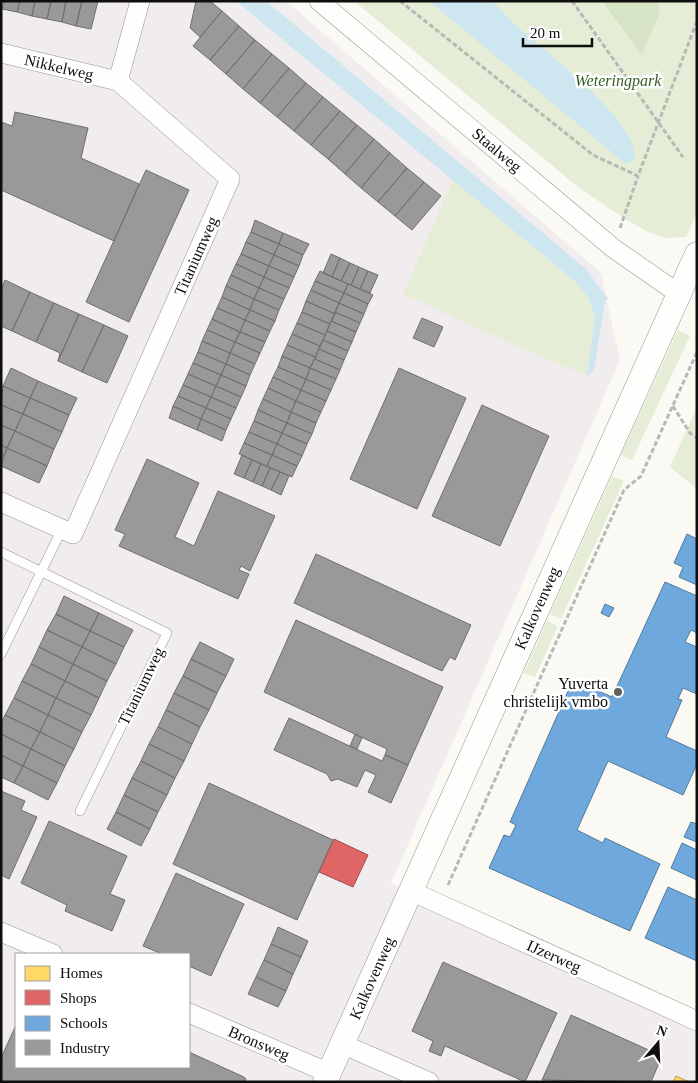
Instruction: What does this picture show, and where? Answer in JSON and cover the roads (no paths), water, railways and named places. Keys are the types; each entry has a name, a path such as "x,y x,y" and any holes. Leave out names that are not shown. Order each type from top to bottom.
{"street":[{"path":"118,81 140,1"},
{"name":"Staalweg","path":"319,1 613,248 679,294"},
{"name":"Nikkelweg","path":"1,53 118,81"},
{"name":"Titaniumweg","path":"62,529 73,534 230,179 118,81"},
{"name":"Kalkovenweg","path":"327,1078 697,254"},
{"path":"1,502 62,529"},
{"name":"IJzerweg","path":"411,891 697,1021"},
{"path":"1,932 51,953"},
{"name":"Bronsweg","path":"190,1013 327,1078"},
{"path":"342,1044 429,1082"}],"lane":[{"path":"1,654 62,529"},
{"name":"Titaniumweg","path":"1,552 167,632 80,811"}],"water":[{"path":"236,1 266,1 586,269 608,299 605,301 594,371 587,376 595,317 589,299 577,283"},
{"path":"429,1 493,1 514,24 566,68 606,106 622,125 632,143 635,159 626,164"}],"place":[{"name":"Yuverta christelijk vmbo","path":"618,692"}],"park label":[{"name":"Weteringpark","path":"618,80"}]}
